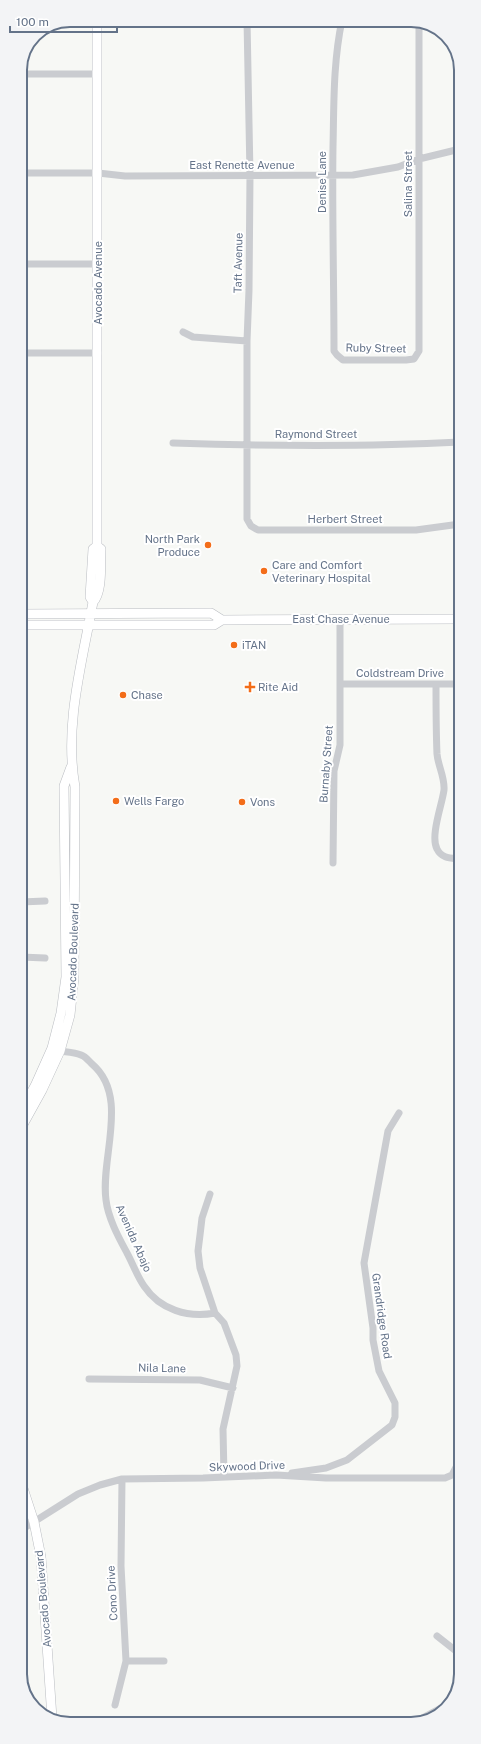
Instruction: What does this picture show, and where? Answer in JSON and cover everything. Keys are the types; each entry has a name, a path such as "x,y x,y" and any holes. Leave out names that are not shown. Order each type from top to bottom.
{"main road":[{"name":"Avocado Avenue","path":"89,626 93,602 97,598 101,568 101,549 97,546 97,27"},
{"name":"East Chase Avenue","path":"27,614 211,613 222,620"},
{"name":"East Chase Avenue","path":"27,625 214,625 222,620 340,618 454,619"},
{"name":"Avocado Boulevard","path":"27,1117 42,1090 60,1051 70,1015 74,977 75,787 71,765 73,714 89,626"},
{"name":"Avocado Boulevard","path":"27,1100 52,1048 62,1013 66,977 64,786 71,765"},
{"name":"Avocado Boulevard","path":"27,1500 34,1522 41,1557 52,1713"}],"street":[{"name":"Taft Avenue","path":"247,27 250,175 247,341 247,507"},
{"name":"Denise Lane","path":"334,344 334,74 336,49 341,27"},
{"name":"Salina Street","path":"419,28 419,346"},
{"path":"27,74 97,74"},
{"name":"East Renette Avenue","path":"27,173 98,173 125,176 333,176 377,172 454,150"},
{"path":"27,264 98,264"},
{"path":"183,332 193,337 247,341"},
{"name":"Ruby Street","path":"334,344 334,351 336,355 343,360 414,359 419,351 419,346"},
{"path":"27,353 98,353"},
{"name":"Raymond Street","path":"173,442 247,445 423,444 454,442"},
{"name":"Herbert Street","path":"247,507 247,519 251,526 258,530 416,530 454,525"},
{"name":"Burnaby Street","path":"333,863 334,771 340,745 340,618"},
{"name":"Coldstream Drive","path":"340,684 454,684"},
{"path":"436,684 437,756 442,768 444,788 434,840 436,849 441,855 446,858 454,859"},
{"path":"27,902 45,901"},
{"path":"27,957 45,958"},
{"name":"Avenida Abajo","path":"60,1051 82,1055 98,1068 107,1084 111,1099 112,1119 105,1175 107,1203 122,1243 144,1286 158,1302 167,1307 183,1313 204,1315 216,1313"},
{"name":"Grandridge Road","path":"285,1475 295,1472 326,1468 347,1460 392,1425 394,1421 396,1413 395,1403 379,1371 373,1340 373,1328 364,1263 388,1131 399,1113"},
{"path":"210,1194 202,1218 198,1251 200,1268 216,1313 224,1323 236,1355 237,1366 223,1429 224,1476"},
{"name":"Nila Lane","path":"89,1379 200,1380 233,1388"},
{"name":"Skywood Drive","path":"27,1526 78,1494 100,1485 122,1479 285,1475 326,1478 445,1478 452,1475 454,1471"},
{"name":"Cono Drive","path":"115,1705 126,1661 121,1566 122,1479"},
{"path":"437,1636 454,1649"},
{"path":"126,1661 164,1661"}],"place":[{"name":"North Park Produce","path":"208,545"},
{"name":"Care and Comfort Veterinary Hospital","path":"264,571"},
{"name":"iTAN","path":"234,645"},
{"name":"Rite Aid","path":"250,687"},
{"name":"Chase","path":"123,695"},
{"name":"Wells Fargo","path":"116,801"},
{"name":"Vons","path":"242,802"}]}
